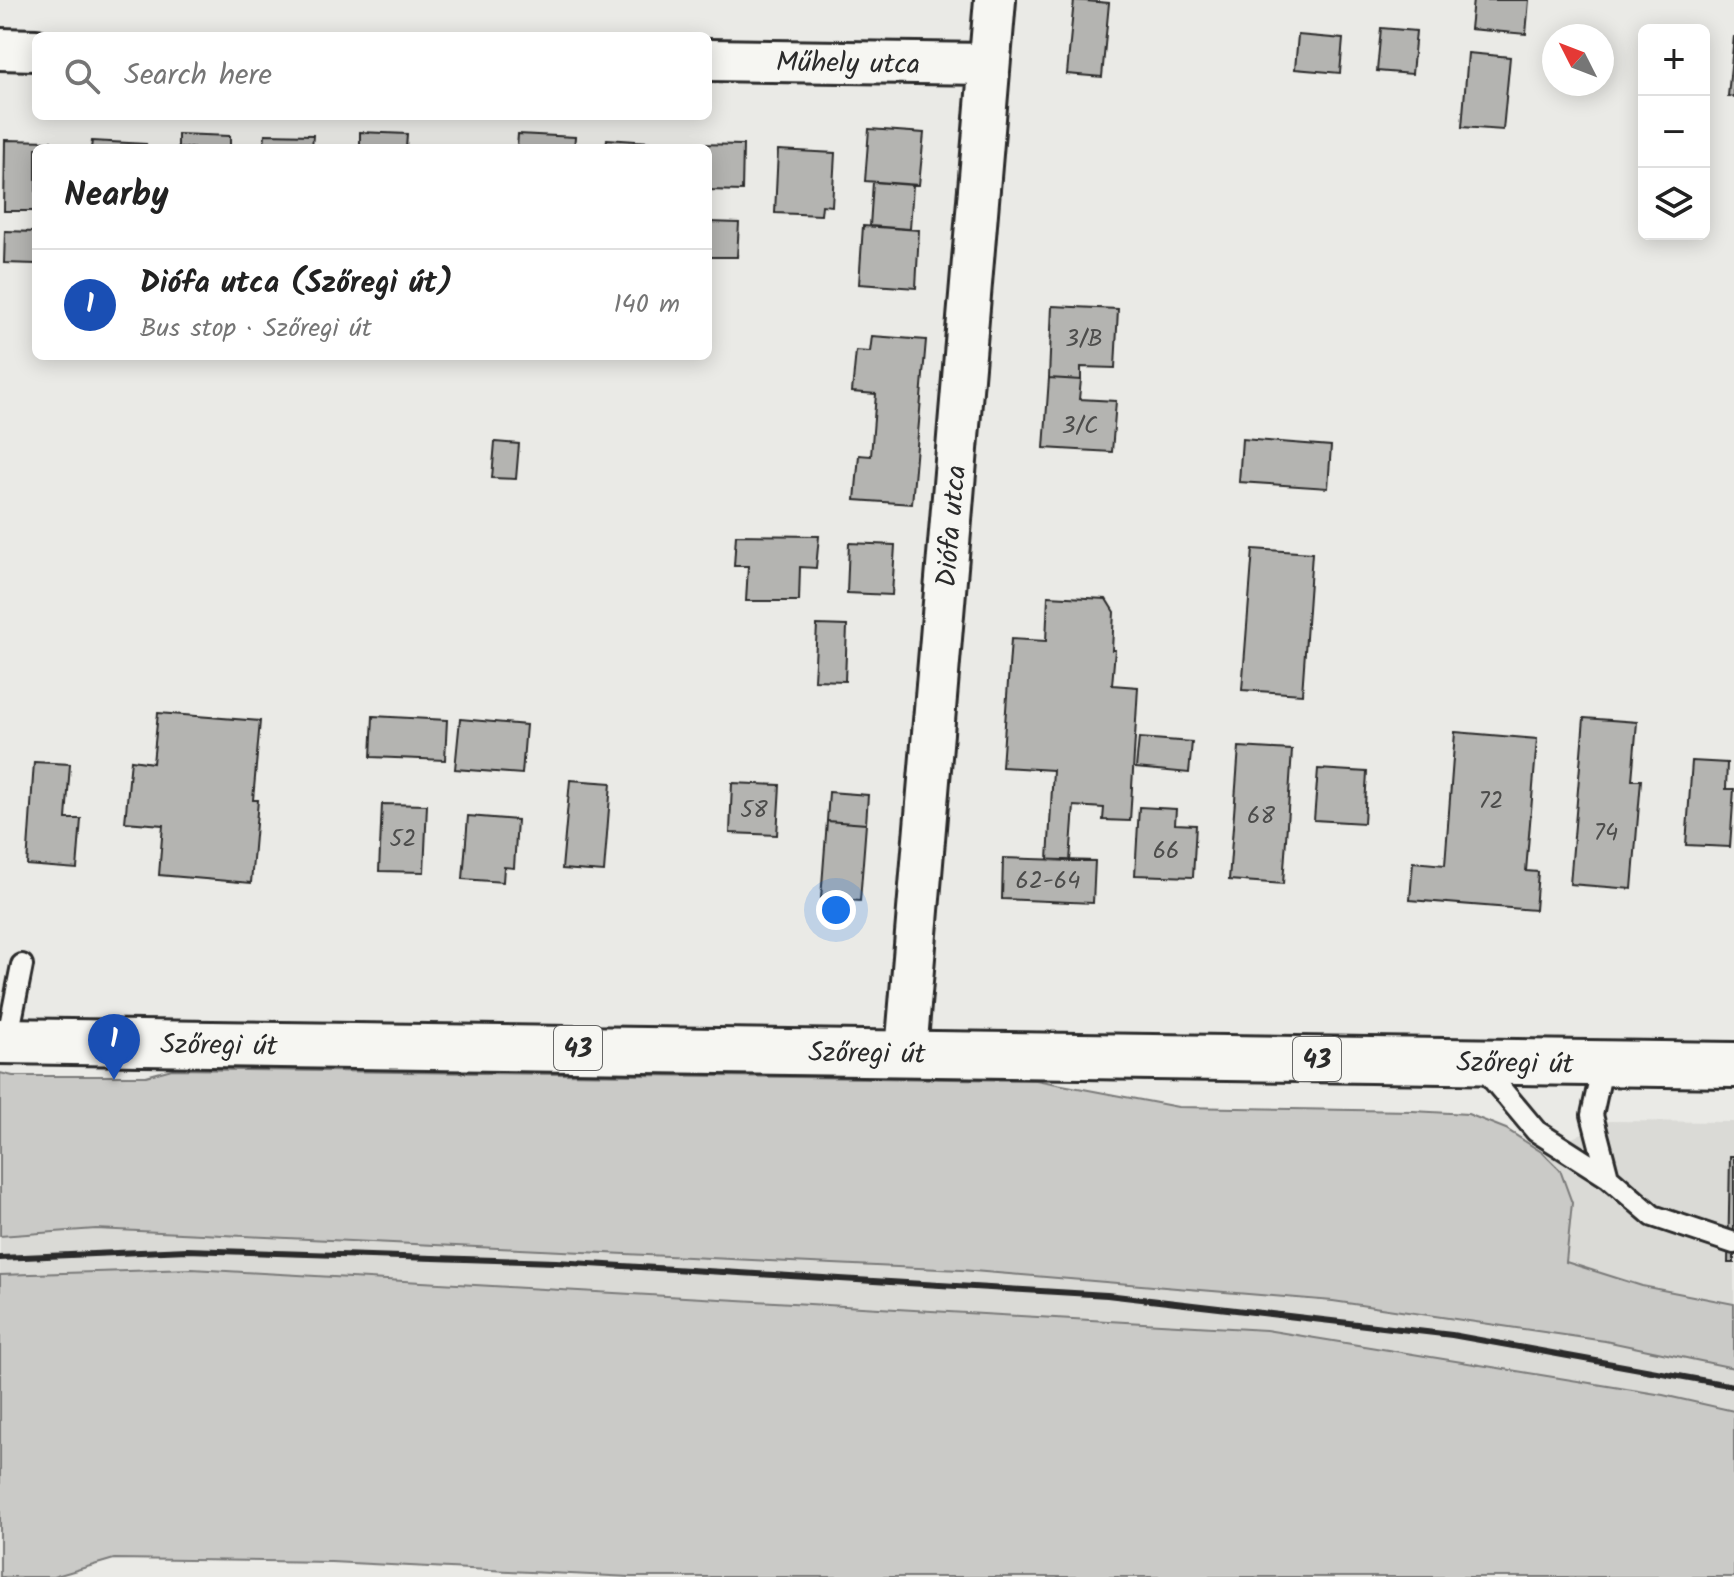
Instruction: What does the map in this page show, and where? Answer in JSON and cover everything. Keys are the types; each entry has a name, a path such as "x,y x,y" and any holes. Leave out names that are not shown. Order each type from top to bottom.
{"main road":[{"name":"Szőregi út","path":"4,1041 1734,1065"}],"street":[{"name":"Diófa utca","path":"906,1052 995,0"},
{"path":"0,49 32,50"},
{"name":"Műhely utca","path":"712,60 989,64"}],"lane":[{"path":"4,1041 22,965"},
{"path":"1477,1061 1536,1131 1608,1177 1653,1216 1734,1243"},
{"path":"1603,1064 1592,1115 1608,1177"}],"shaded area":[{"path":"172,1069 1036,1080 1178,1107 1468,1114 1506,1129 1543,1153 1560,1170 1572,1203 1566,1262 1642,1286 1734,1304 1734,1368 1605,1341 1333,1301 961,1270 96,1229 0,1236 0,1073 13,1076 146,1076"},
{"path":"1606,1121 1734,1122 1734,1304 1642,1286 1566,1262 1572,1203 1560,1170 1543,1153"},
{"path":"96,1229 961,1270 1333,1301 1605,1341 1734,1368 1734,1411 1663,1395 1266,1330 192,1269 0,1275 0,1236"},
{"path":"192,1269 1266,1330 1663,1395 1734,1411 1734,1577 631,1577 331,1562 114,1559 53,1577 0,1577 0,1275"}],"building":[{"path":"1074,0 1109,3 1102,77 1067,74"},
{"path":"1473,0 1529,0 1526,34 1470,29"},
{"path":"1381,28 1416,31 1412,74 1377,71"},
{"path":"1298,35 1343,39 1340,73 1295,69"},
{"path":"1734,36 1734,97 1728,96"},
{"path":"1468,53 1510,57 1503,130 1462,127"},
{"path":"869,129 924,133 919,185 865,181"},
{"path":"360,132 407,134 406,144 360,144"},
{"path":"178,134 230,136 230,144 178,144"},
{"path":"265,134 313,135 312,144 264,144"},
{"path":"518,134 575,137 574,144 517,144"},
{"path":"607,139 649,142 649,144 606,144"},
{"path":"5,140 51,141 51,144 32,144 32,211 4,211"},
{"path":"92,141 146,144 92,144"},
{"path":"712,144 743,145 742,191 712,190"},
{"path":"778,150 835,153 832,206 822,205 821,215 775,213"},
{"path":"873,182 913,185 910,229 870,226"},
{"path":"712,222 739,223 737,257 712,257"},
{"path":"863,226 919,230 916,288 859,284"},
{"path":"5,231 32,232 32,264 4,263"},
{"path":"1052,306 1118,309 1115,368 1081,367 1081,380 1049,378"},
{"path":"872,336 926,340 912,504 855,500 859,455 871,456 876,394 852,392 856,351 870,352"},
{"path":"1049,378 1081,380 1079,399 1116,401 1112,452 1044,448"},
{"path":"1242,439 1331,446 1328,488 1239,482"},
{"path":"495,442 519,444 516,479 492,478"},
{"path":"736,535 819,536 816,568 800,567 799,601 746,601 748,566 734,566"},
{"path":"849,543 895,545 892,595 847,593"},
{"path":"1253,549 1312,553 1302,694 1242,690"},
{"path":"1048,596 1106,599 1114,612 1112,685 1138,687 1130,821 1103,820 1104,808 1074,806 1070,861 1048,860 1053,770 1002,767 1011,639 1046,641"},
{"path":"817,625 847,626 845,681 814,680"},
{"path":"158,713 260,721 253,800 258,800 251,883 159,875 163,825 125,822 131,760 153,763"},
{"path":"373,716 447,720 445,760 371,757"},
{"path":"1584,718 1637,722 1632,780 1641,780 1632,889 1570,884"},
{"path":"460,719 526,725 522,774 455,769"},
{"path":"1455,732 1537,739 1526,871 1538,872 1535,910 1410,900 1413,862 1445,865"},
{"path":"1139,738 1192,742 1189,773 1136,768"},
{"path":"1239,747 1292,750 1283,884 1229,880"},
{"path":"1692,761 1727,763 1726,789 1734,789 1730,847 1686,845"},
{"path":"34,762 70,764 66,819 81,819 77,869 27,865"},
{"path":"1318,769 1367,772 1364,823 1314,820"},
{"path":"570,780 611,783 604,872 562,869"},
{"path":"732,783 780,785 777,835 730,833"},
{"path":"829,792 868,795 866,824 827,821"},
{"path":"382,804 427,805 424,872 379,871"},
{"path":"1139,807 1176,809 1175,824 1196,825 1193,877 1135,875"},
{"path":"468,816 517,820 514,868 504,867 503,882 463,879"},
{"path":"827,821 866,824 860,901 821,898"},
{"path":"1003,858 1095,861 1093,903 1002,899"},
{"path":"1730,1156 1734,1156 1734,1263 1728,1263"}],"railway":[{"path":"0,1258 187,1250 556,1262 1107,1295 1452,1335 1734,1386"}],"place":[{"name":"Diófa utca (Szőregi út)","path":"114,1080"}]}
